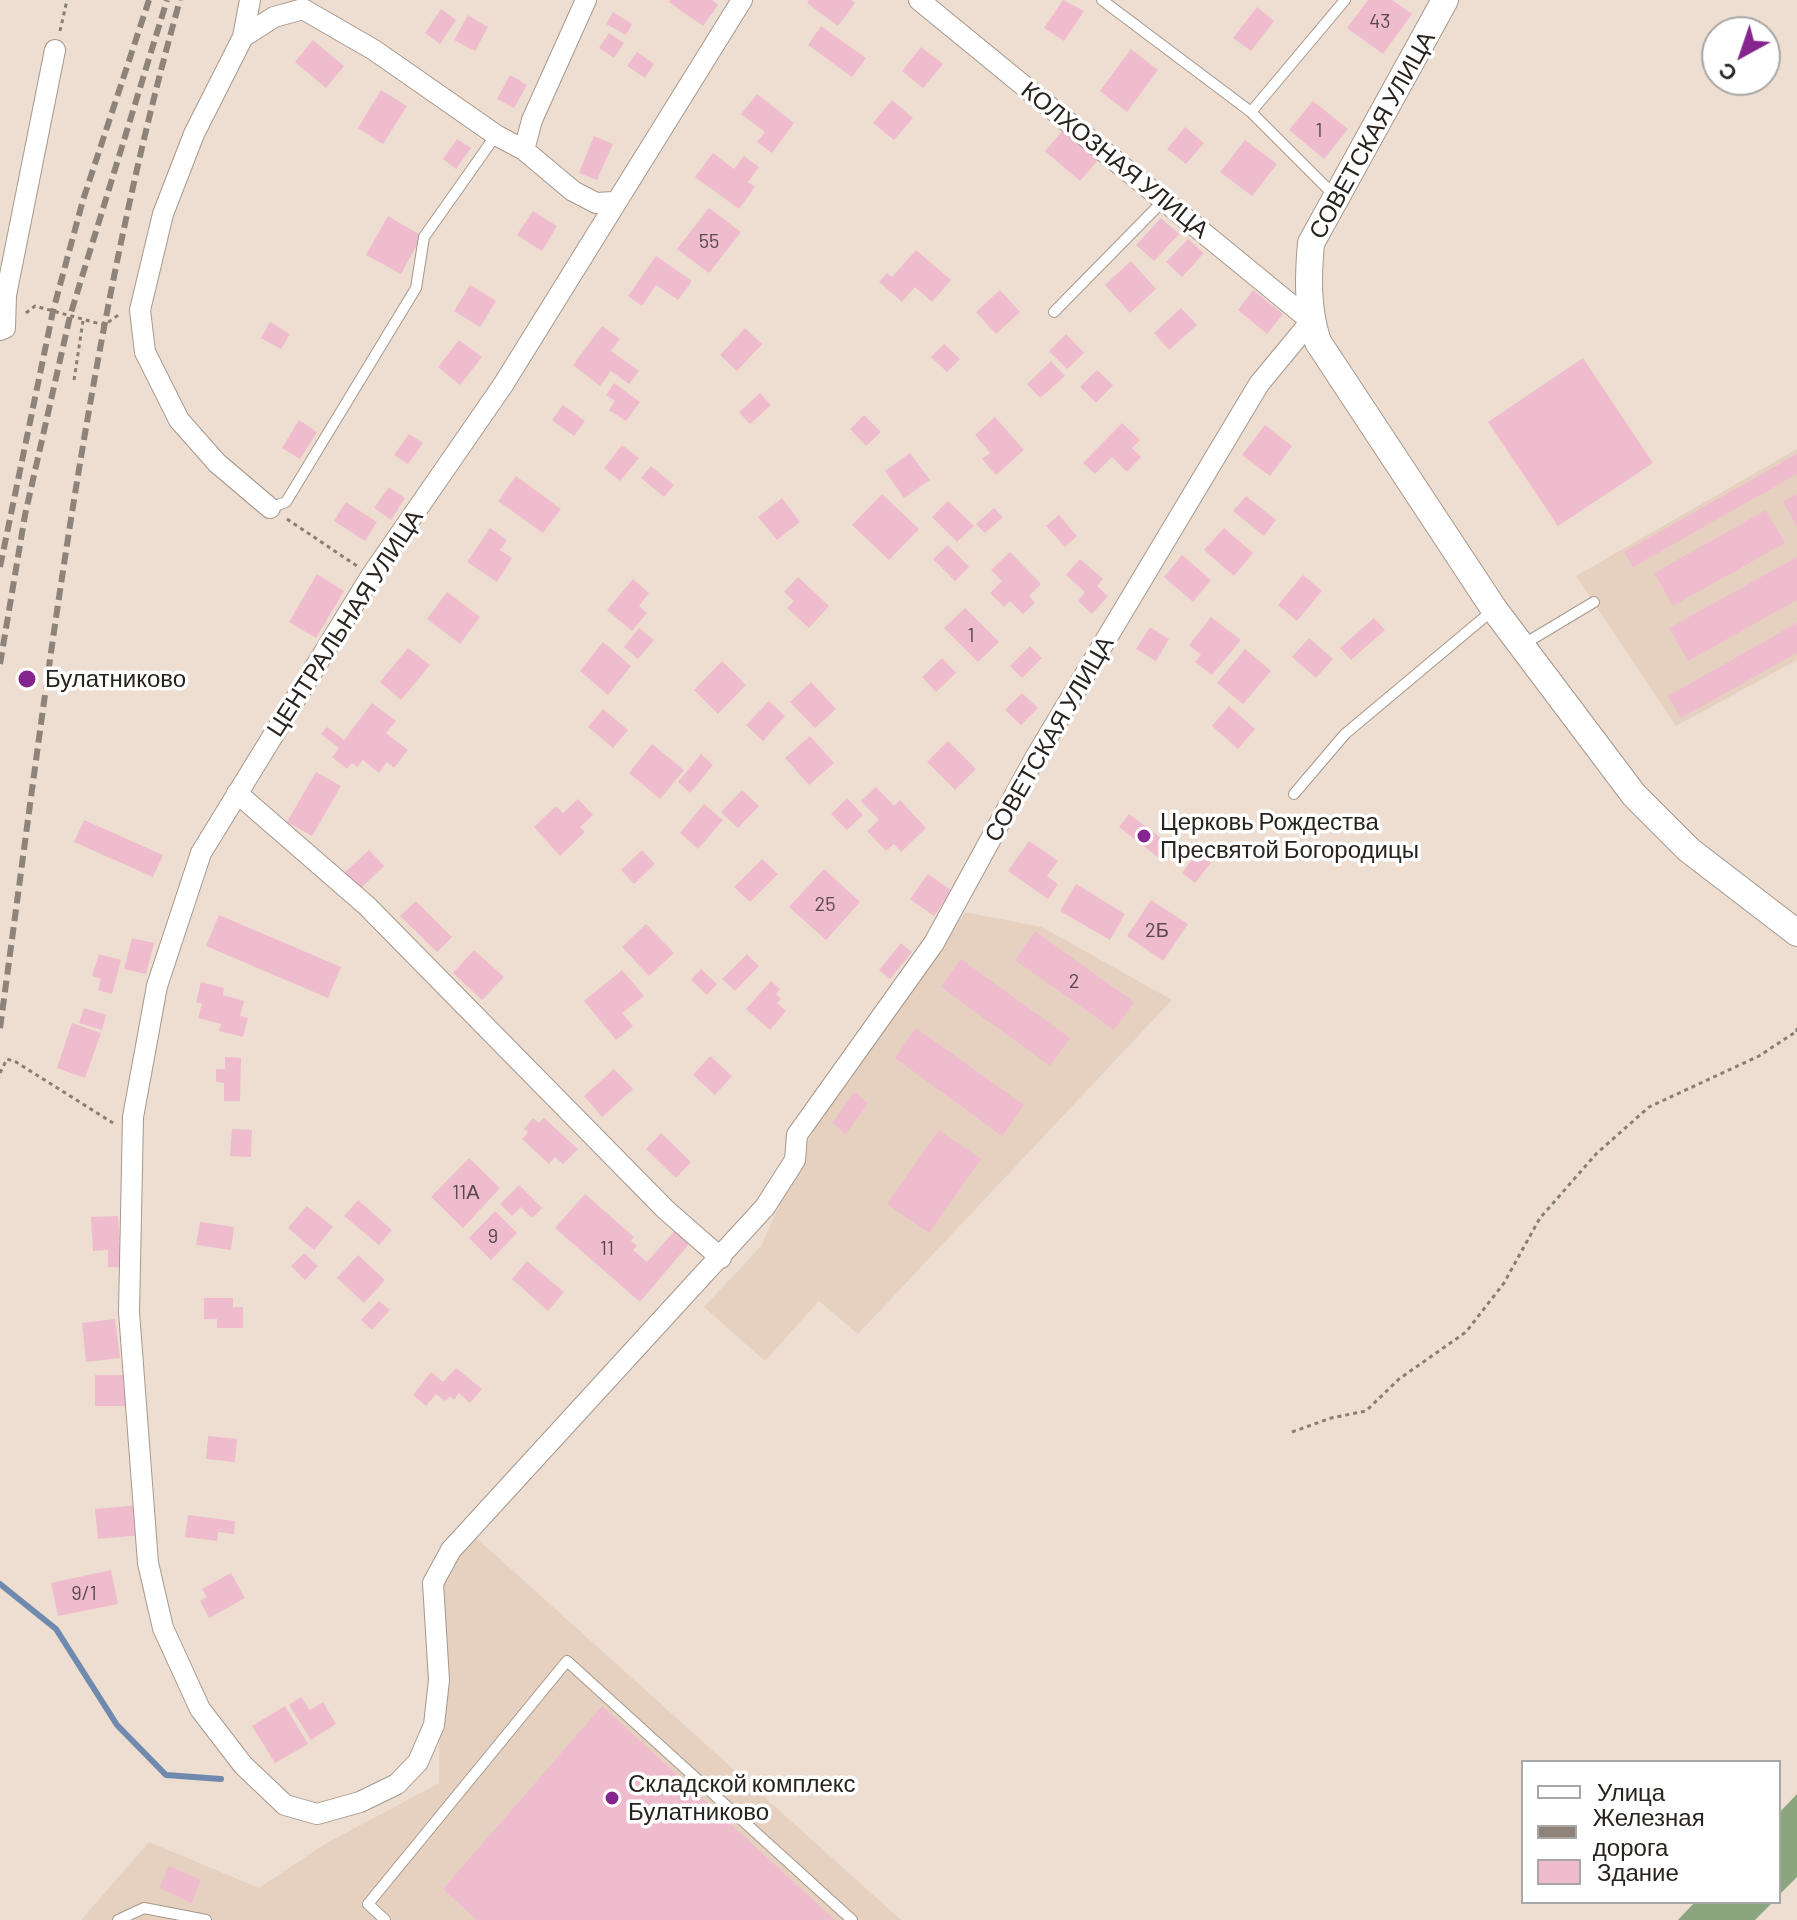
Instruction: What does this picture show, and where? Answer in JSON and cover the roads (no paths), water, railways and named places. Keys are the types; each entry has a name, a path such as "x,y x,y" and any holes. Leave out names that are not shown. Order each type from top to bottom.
{"street":[{"path":"250,0 243,37 194,134 163,214 140,310 145,352 179,420 217,463 270,508"},
{"path":"524,150 532,120 586,0"},
{"name":"ЦЕНТРАЛЬНАЯ УЛИЦА","path":"721,1258 451,1550 433,1583 439,1680 434,1725 418,1762 397,1784 360,1802 317,1814 285,1805 243,1765 200,1709 163,1628 148,1563 129,1312 133,1117 157,986 201,853 371,576 503,385 742,0"},
{"name":"КОЛХОЗНАЯ УЛИЦА","path":"919,0 1311,321"},
{"name":"СОВЕТСКАЯ УЛИЦА","path":"1445,0 1311,243 1308,283 1311,321 1325,357 1494,609 1650,813 1689,850 1797,933"},
{"path":"243,37 274,17 303,9 374,50 496,135 524,150 573,191 596,203 614,202"},
{"path":"0,330 5,328 6,295 55,50"},
{"name":"СОВЕТСКАЯ УЛИЦА","path":"721,1258 765,1207 795,1160 797,1135 934,943 1035,758 1259,384 1311,321"},
{"path":"237,793 367,906 666,1210 721,1258"}],"lane":[{"path":"1102,0 1251,112 1335,196"},
{"path":"1251,112 1345,0"},
{"path":"270,508 286,502 416,288 424,237 496,135"},
{"path":"1054,312 1164,200"},
{"path":"1521,646 1594,602"},
{"path":"1294,794 1345,734 1494,609"},
{"path":"385,1920 368,1904 567,1661 852,1920"},
{"path":"118,1920 144,1908 206,1920"}],"waterway":[{"path":"0,1584 56,1629 117,1725 166,1775 221,1779"}],"railway":[{"path":"0,567 53,311 83,200 149,0"},
{"path":"0,664 25,515 70,316 167,0"},
{"path":"0,1028 53,640 94,381 147,126 180,0"}],"place":[{"name":"Булатниково","path":"27,679"},
{"name":"Церковь Рождества Пресвятой Богородицы","path":"1144,836"},
{"name":"Складской комплекс Булатниково","path":"612,1798"}]}
